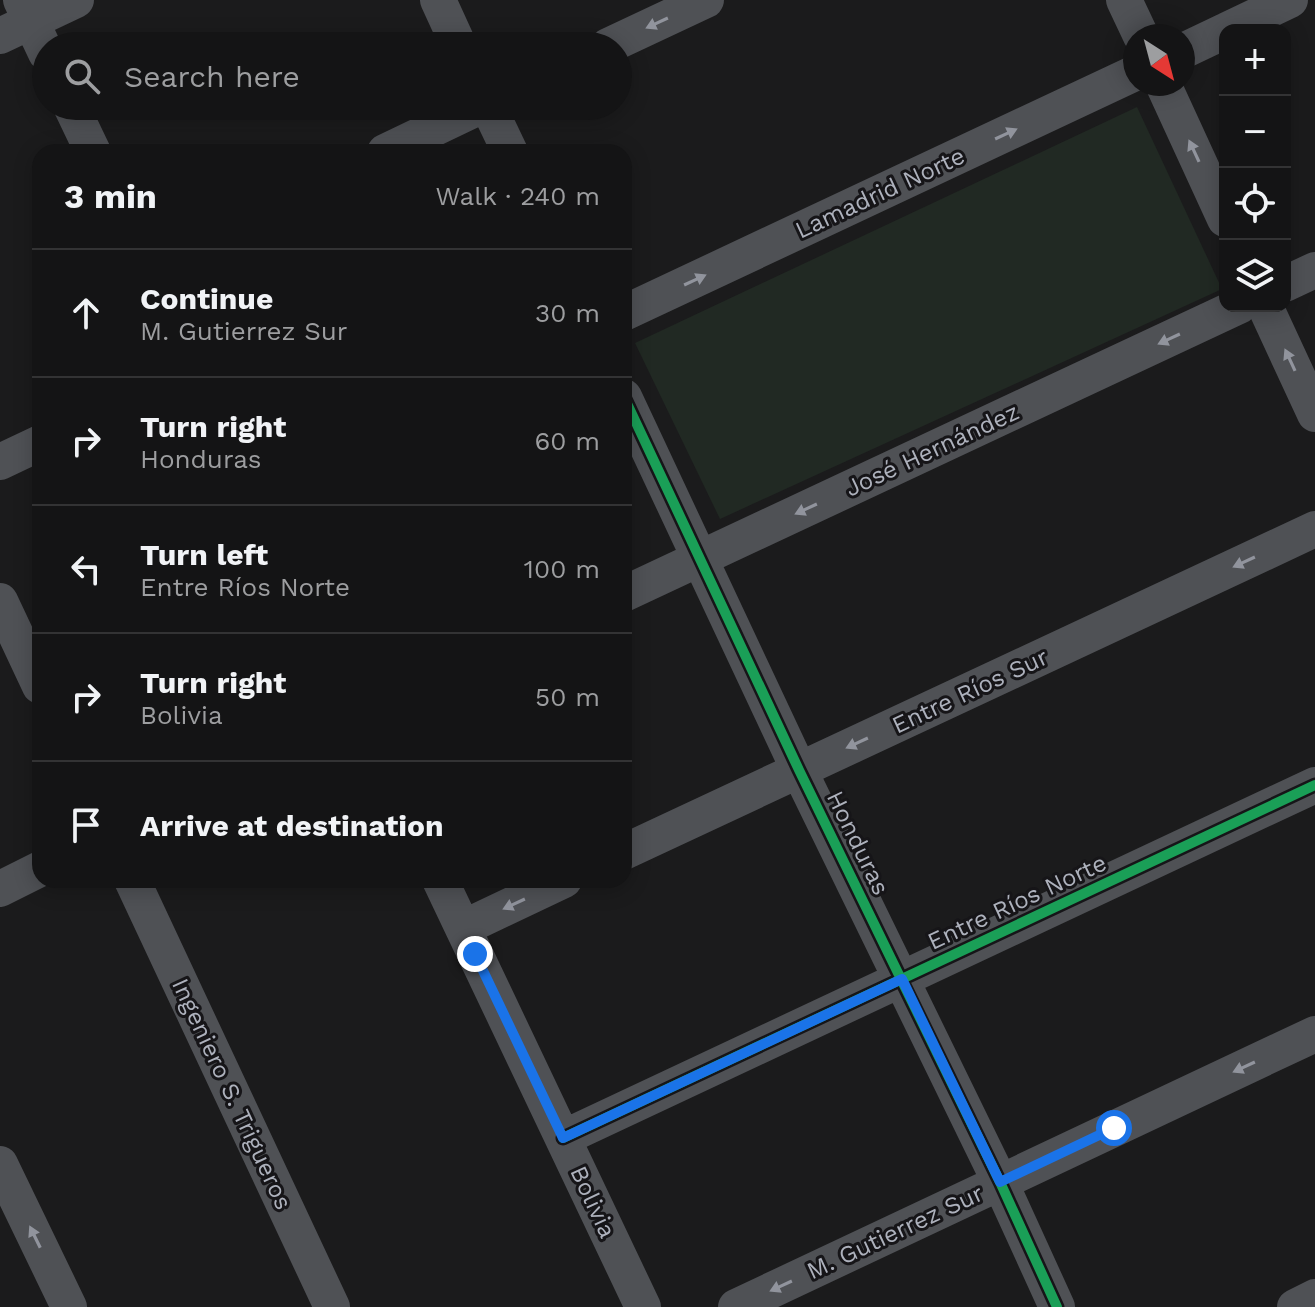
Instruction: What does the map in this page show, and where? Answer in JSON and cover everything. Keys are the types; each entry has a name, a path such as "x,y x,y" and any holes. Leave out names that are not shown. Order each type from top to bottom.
{"street":[{"path":"32,37 17,19 76,0"},
{"path":"438,0 453,32"},
{"path":"632,35 706,0"},
{"path":"1124,0 1135,24"},
{"path":"1239,24 1290,0"},
{"path":"1195,45 1219,33"},
{"name":"Lamadrid Norte","path":"632,309 1123,79"},
{"path":"1169,96 1219,206"},
{"path":"78,120 89,144"},
{"path":"402,144 452,120"},
{"path":"495,120 506,144"},
{"path":"1291,281 1315,270"},
{"name":"José Hernández","path":"632,590 1226,312"},
{"path":"1268,312 1315,414"},
{"name":"Honduras","path":"632,414 1057,1307"},
{"path":"0,462 32,447"},
{"name":"Entre Ríos Sur","path":"632,848 1315,529"},
{"path":"0,601 32,669"},
{"name":"Entre Ríos Norte","path":"563,1138 1315,785"},
{"path":"0,889 32,873"},
{"name":"Ingeniero S. Trigueros","path":"136,888 332,1307"},
{"name":"Bolivia","path":"444,888 643,1307"},
{"path":"463,928 547,888"},
{"name":"M. Gutierrez Sur","path":"736,1307 1315,1034"},
{"path":"0,1164 69,1307"},
{"path":"1295,1307 1315,1297"}],"shaded area":[{"path":"1137,107 1219,283 1219,290 720,519 635,343"}],"cycle path":[{"path":"632,414 1057,1307"},
{"path":"563,1138 1315,785"}],"route":[{"path":"475,954 563,1138 902,979 1000,1182 1114,1128"}]}
